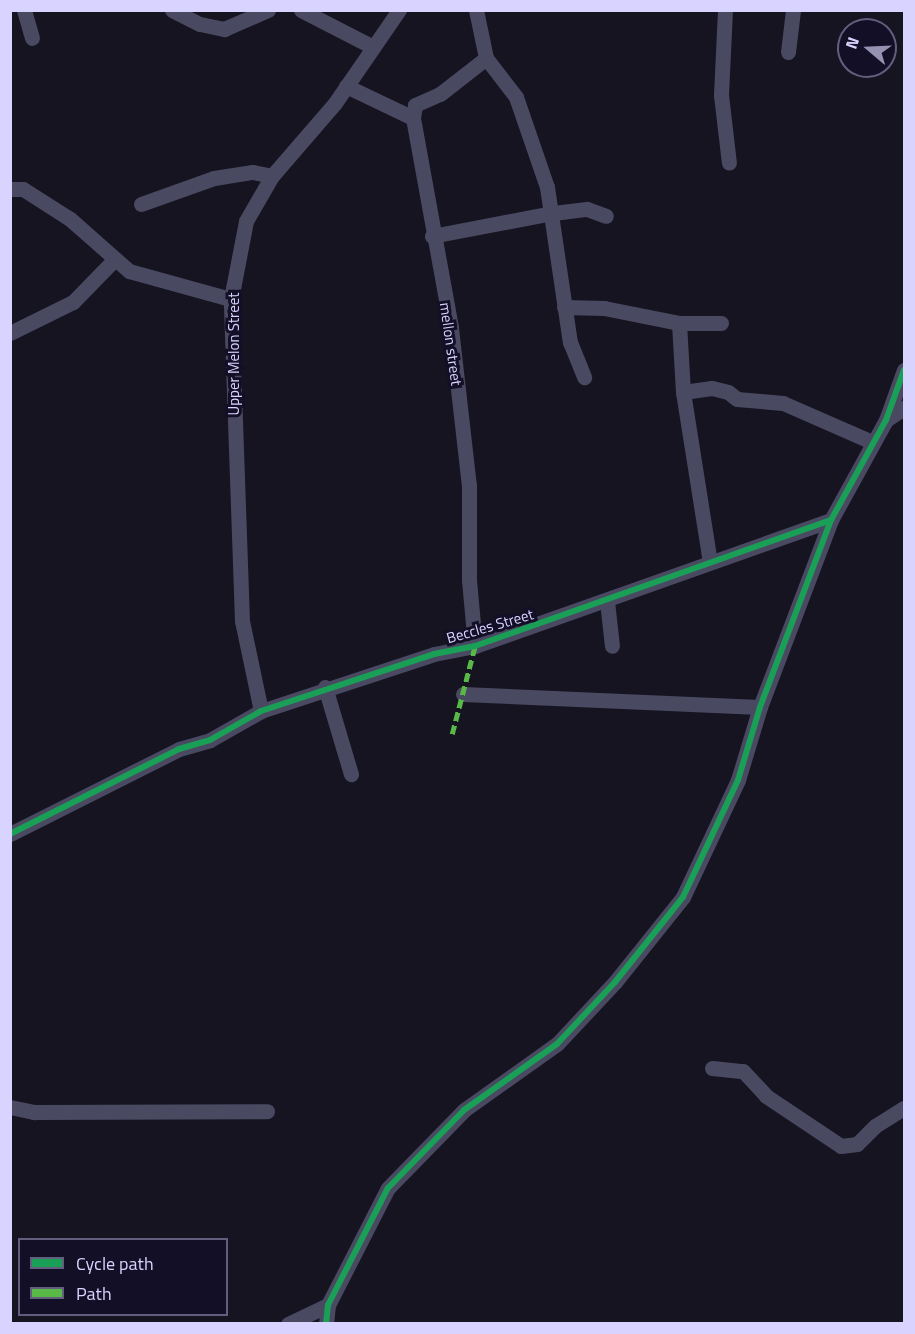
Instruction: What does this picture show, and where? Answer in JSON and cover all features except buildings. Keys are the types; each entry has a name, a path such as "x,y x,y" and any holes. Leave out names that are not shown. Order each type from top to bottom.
{"street":[{"path":"24,10 32,38"},
{"path":"172,10 200,24 224,29 268,10"},
{"path":"301,10 373,47"},
{"name":"Upper Melon Street","path":"261,711 242,621 231,299 246,221 272,176 346,86 399,10"},
{"path":"476,10 486,58 516,97 553,213 570,342 584,377"},
{"path":"725,10 721,95 729,163"},
{"path":"788,52 793,10"},
{"path":"346,86 413,118 415,105 440,94 486,58"},
{"name":"mellon street","path":"413,118 432,236 451,328 469,485 469,580 475,646"},
{"path":"141,204 214,178 253,172 272,176"},
{"path":"10,189 23,189 70,219 129,271 231,299"},
{"path":"432,236 553,213 587,209 606,216"},
{"path":"10,333 73,303 115,259"},
{"path":"564,307 604,308 680,323 721,323"},
{"path":"680,323 682,392 710,562"},
{"path":"326,1323 328,1305 388,1188 464,1110 557,1044 615,982 683,897 724,815 760,707 831,520 886,420 904,370"},
{"path":"682,392 712,388 728,392 737,399 783,403 872,442"},
{"path":"886,420 904,408"},
{"name":"Beccles Street","path":"10,834 179,749 210,740 261,711 325,687 434,654 475,646 831,520"},
{"path":"607,601 612,646"},
{"path":"325,687 351,774"},
{"path":"463,694 760,707"},
{"path":"712,1068 743,1071 766,1096 841,1146 857,1144 875,1126 904,1108"},
{"path":"10,1107 34,1112 267,1111"},
{"path":"288,1323 328,1305"}],"marked path":[{"path":"452,734 475,646"}],"cycle path":[{"path":"10,834 179,749 210,740 261,711 434,654 475,646 831,520 886,420 904,370"},
{"path":"326,1324 328,1305 388,1188 464,1110 557,1044 615,982 683,897 738,780 760,707 831,520"}]}
